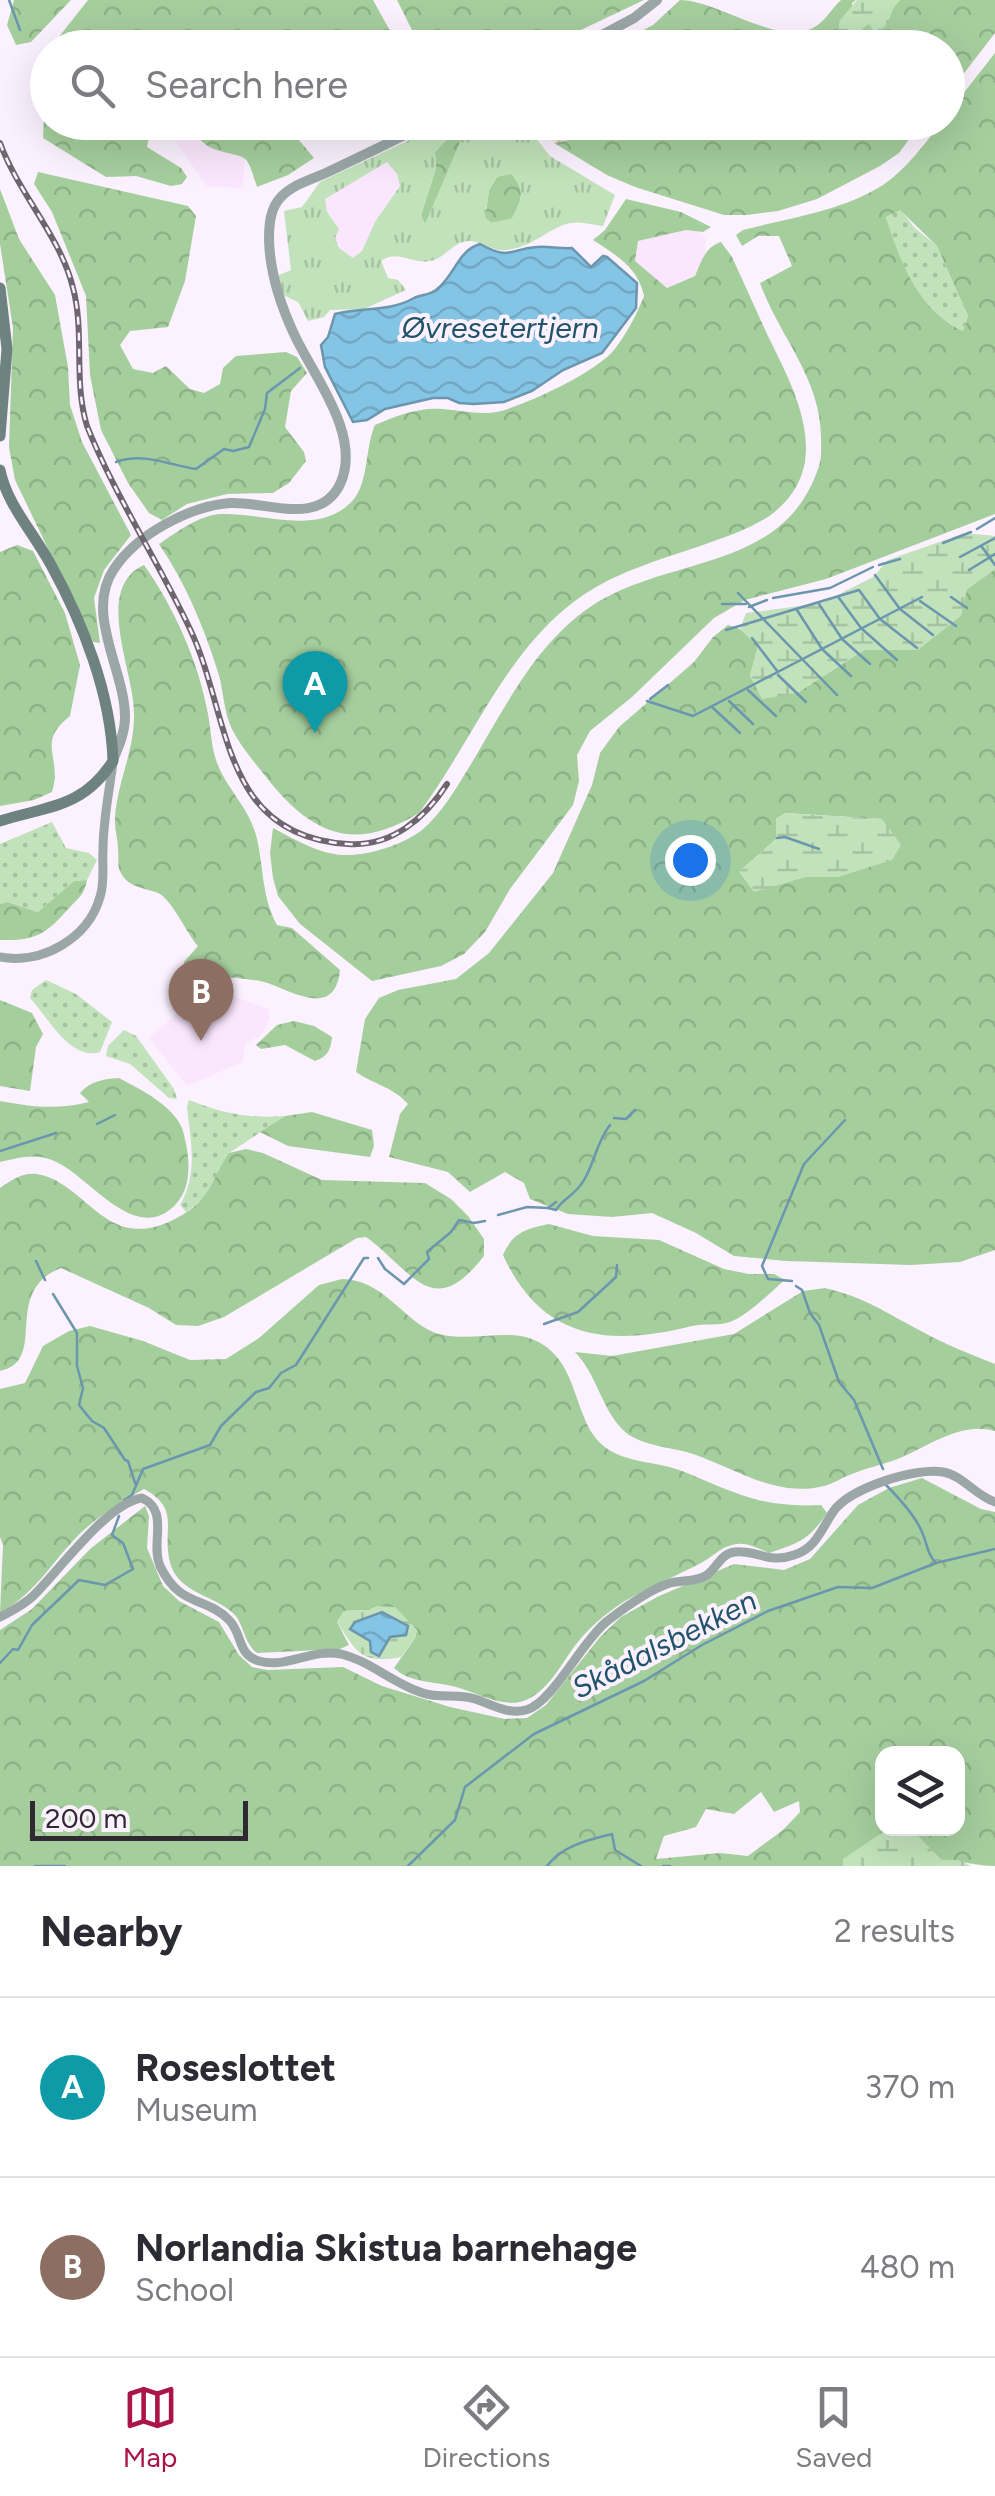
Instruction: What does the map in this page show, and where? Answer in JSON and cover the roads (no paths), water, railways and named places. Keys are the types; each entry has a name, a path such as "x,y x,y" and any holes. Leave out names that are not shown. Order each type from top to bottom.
{"main road":[{"path":"0,288 7,346 0,436"},
{"path":"0,470 12,504 62,587 94,666 109,717 113,762 95,786 75,800 0,821"}],"street":[{"path":"612,30 657,0"},
{"path":"0,957 26,959 51,952 78,932 94,910 102,885 113,762 126,720 104,610 104,593 114,568 141,542 192,512 232,503 310,508 330,498 343,477 345,452 338,423 293,332 273,277 269,232 277,201 295,187 393,140"},
{"path":"0,1617 28,1600 72,1551 128,1502 142,1498 151,1503 158,1515 156,1553 168,1578 188,1598 230,1621 250,1658 266,1662 341,1654 426,1694 466,1696 502,1709 521,1711 545,1698 598,1630 646,1594 668,1584 704,1578 724,1556 733,1552 771,1559 800,1553 816,1541 838,1505 861,1489 888,1480 942,1472 995,1502"}],"water":[{"name":"Øvresetertjern","path":"480,244 504,253 537,247 572,248 591,267 607,257 637,283 636,308 602,353 563,370 532,391 504,402 474,404 433,398 385,409 367,420 353,422 325,367 321,345 328,337 335,314 395,305 434,292 466,252"},
{"path":"382,1612 408,1626 406,1635 390,1637 379,1656 371,1652 370,1641 350,1629 355,1622"}],"waterway":[{"path":"9,0 20,30"},
{"path":"116,462 146,459 196,469 224,449 249,447 265,409 267,393 300,368"},
{"path":"977,529 995,518"},
{"path":"943,543 971,532"},
{"path":"960,557 995,538"},
{"path":"982,547 995,565"},
{"path":"969,570 995,554"},
{"path":"879,565 900,559"},
{"path":"773,598 830,588 873,567"},
{"path":"875,575 900,609 933,635"},
{"path":"726,630 859,590 880,619 917,648"},
{"path":"738,593 837,695"},
{"path":"647,701 693,716 922,597"},
{"path":"951,597 967,608"},
{"path":"839,598 861,628 897,660"},
{"path":"749,607 767,600"},
{"path":"920,601 956,626"},
{"path":"722,604 746,604"},
{"path":"819,604 842,639 870,664"},
{"path":"797,610 822,649 851,676"},
{"path":"752,638 778,672"},
{"path":"778,675 806,702"},
{"path":"650,699 668,685"},
{"path":"748,690 776,716"},
{"path":"729,701 753,724"},
{"path":"712,707 740,733"},
{"path":"777,838 819,849"},
{"path":"614,1118 626,1119 635,1110"},
{"path":"97,1124 115,1115"},
{"path":"792,1281 768,1279 762,1266 804,1164 845,1120"},
{"path":"548,1208 556,1210 581,1185 610,1125"},
{"path":"0,1151 56,1133"},
{"path":"498,1215 527,1207 548,1208 556,1202"},
{"path":"378,1258 404,1284 429,1259 427,1252 459,1220 485,1221"},
{"path":"124,1500 132,1495 143,1469 210,1445 221,1426 256,1392 269,1388 281,1373 296,1365 364,1258 368,1258"},
{"path":"36,1261 45,1280"},
{"path":"544,1324 578,1312 616,1277 617,1265"},
{"path":"796,1286 802,1290 819,1325 839,1382 854,1400 883,1469"},
{"path":"53,1294 77,1333 77,1366 83,1388 79,1405 104,1428 128,1461 135,1483"},
{"path":"885,1484 915,1519 936,1563"},
{"path":"0,1663 13,1649 18,1650 32,1625 79,1580 105,1585 133,1569 123,1543 112,1535 119,1516"},
{"name":"Skådalsbekken","path":"408,1866 455,1820 465,1787 534,1734 644,1681 768,1611 838,1587 872,1588 936,1563 995,1549"},
{"path":"547,1866 569,1848 612,1834 615,1850 641,1866"},
{"name":"Skådalsbekken","path":"35,1866 65,1866"},
{"path":"663,1866 670,1866"}],"railway":[{"path":"0,143 59,251 73,288 87,426 110,478 190,629 236,766 252,795 275,819 306,836 364,844 406,828 447,784"}],"place":[{"name":"Roseslottet","path":"315,733"},
{"name":"Norlandia Skistua barnehage","path":"201,1041"}]}
